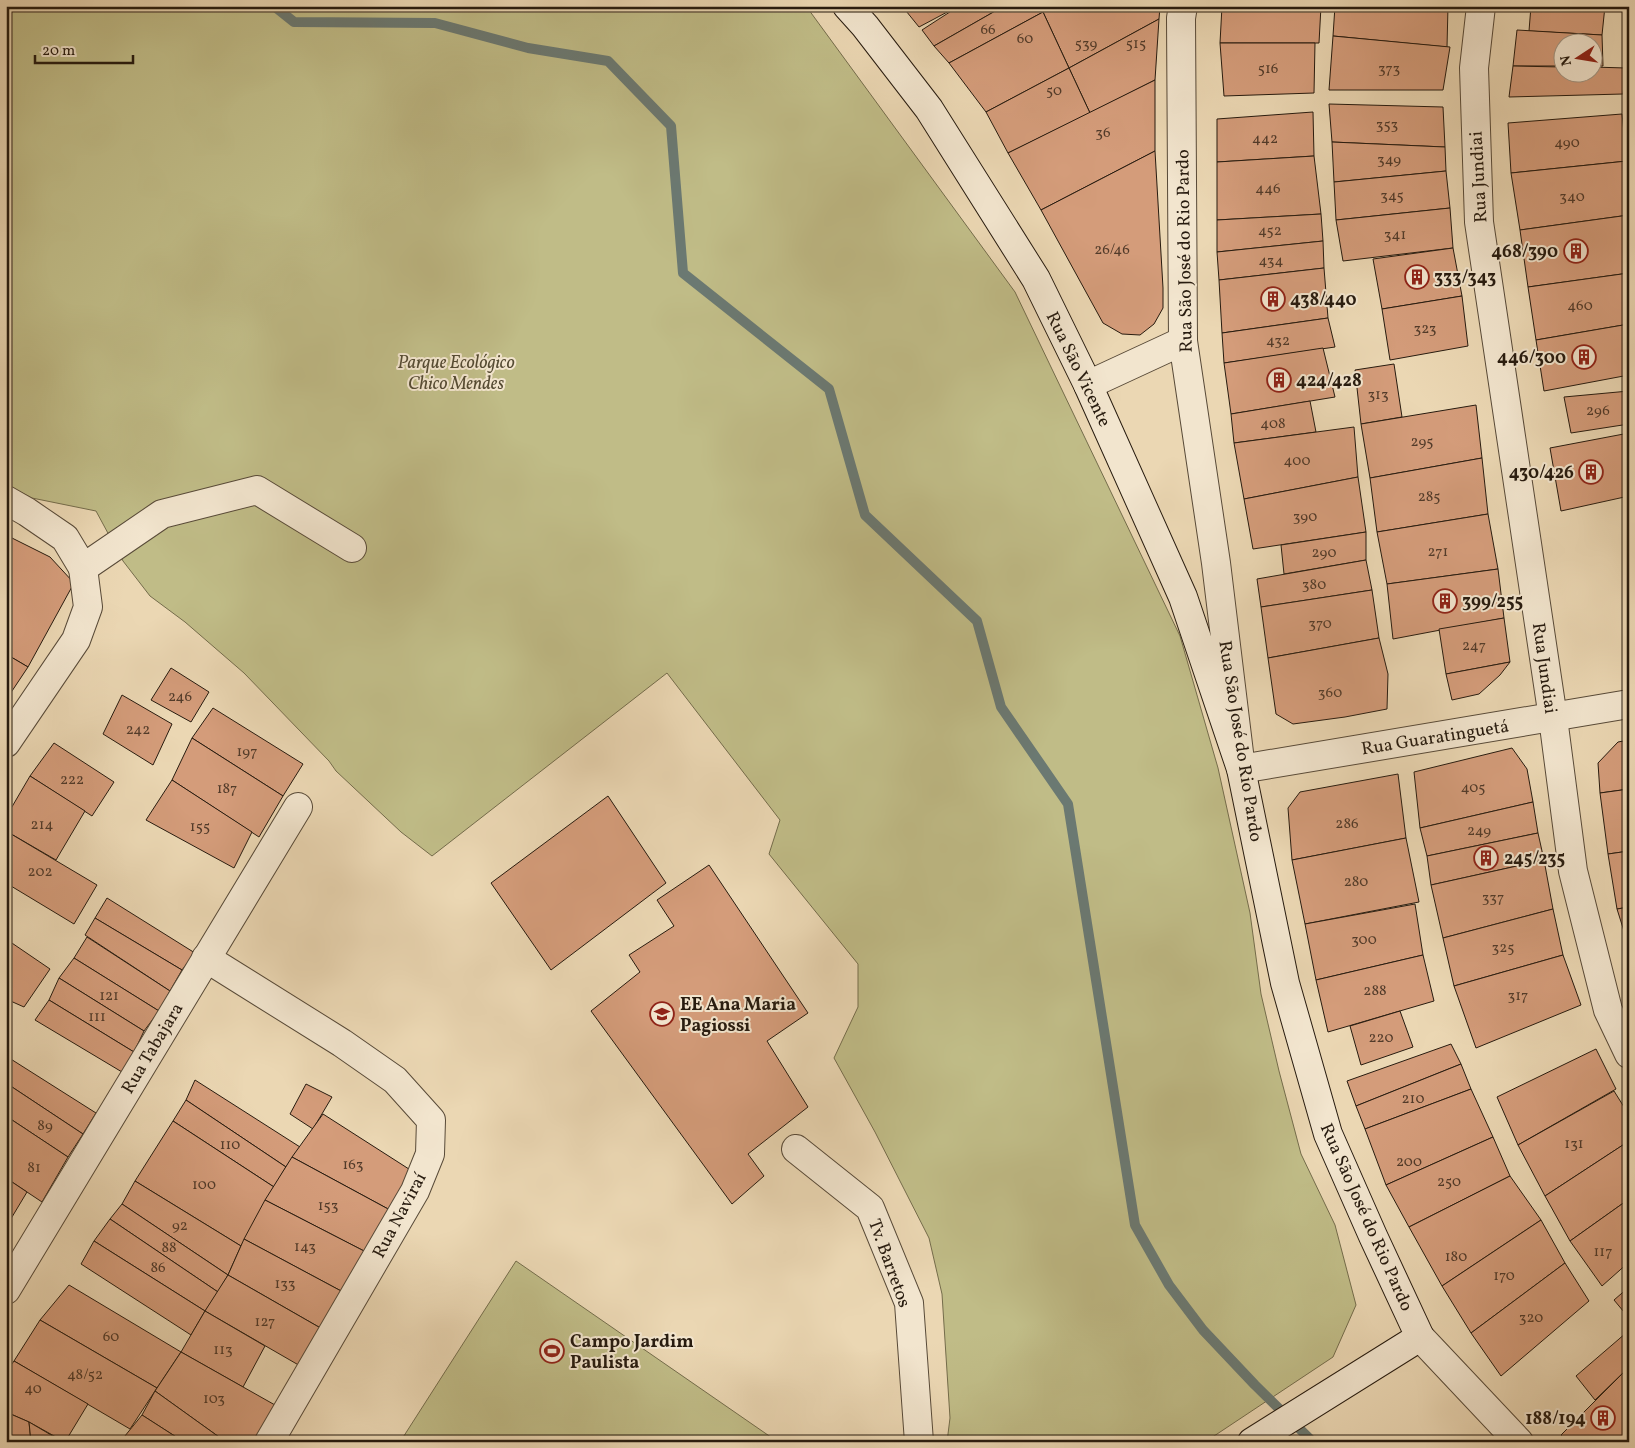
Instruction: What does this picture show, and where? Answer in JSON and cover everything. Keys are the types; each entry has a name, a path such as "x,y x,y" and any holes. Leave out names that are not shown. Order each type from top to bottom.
{"street":[{"name":"Rua São Vicente","path":"847,6 865,26 929,109 1036,280 1088,384 1183,598 1241,769"},
{"name":"Rua São José do Rio Pardo","path":"1183,6 1181,18 1183,341 1216,563 1241,769 1285,983 1328,1134 1420,1336 1519,1442"},
{"name":"Rua Jundiai","path":"1481,6 1474,68 1479,222 1553,718 1573,870 1608,1010 1629,1054"},
{"path":"1088,384 1183,341"},
{"path":"83,568 162,514 257,490 352,548"},
{"path":"6,500 65,538 83,568 88,607 76,640 6,743"},
{"name":"Rua Guaratinguetá","path":"1241,769 1629,704"},
{"name":"Rua Tabajara","path":"6,1290 298,807"},
{"name":"Rua Naviraí","path":"206,958 342,1043 395,1080 431,1120 430,1154 415,1191 269,1442"},
{"name":"Tv. Barretos","path":"796,1149 870,1208 909,1303 919,1442"},
{"path":"1252,1442 1420,1336"}],"green space":[{"name":"Parque Ecológico Chico Mendes","path":"6,6 806,6 1015,292 1180,636 1218,768 1250,913 1261,994 1279,1071 1301,1154 1335,1225 1356,1305 1333,1357 1205,1442 947,1442 950,1418 942,1294 929,1238 875,1132 834,1058 858,1007 858,964 769,854 780,820 667,673 432,856 401,832 336,771 329,761 244,673 185,622 150,596 123,561 96,511 32,498 6,485"},
{"name":"Campo Jardim Paulista","path":"516,1261 778,1442 400,1442"}],"building":[{"path":"902,6 949,6 951,10 919,27"},
{"path":"959,6 1004,6 934,46 922,30"},
{"path":"1004,6 1040,6 1043,12 949,63 934,46"},
{"path":"1040,6 1054,6 1043,12"},
{"path":"1054,6 1160,6 1159,19 1069,68 1043,12"},
{"path":"1222,6 1321,6 1319,43 1220,43"},
{"path":"1335,6 1448,6 1447,47 1333,36"},
{"path":"1531,6 1605,6 1602,35 1602,32 1529,31"},
{"path":"1043,12 1069,68 986,112 949,63"},
{"path":"1159,19 1155,80 1090,113 1069,68"},
{"path":"1517,30 1552,32 1552,66 1513,66"},
{"path":"1333,36 1450,47 1443,90 1329,90"},
{"path":"1220,43 1315,43 1314,93 1224,96"},
{"path":"1513,66 1552,67 1552,82 1602,82 1602,67 1626,68 1623,94 1509,97"},
{"path":"1069,68 1090,113 1008,153 986,112"},
{"path":"1155,80 1155,151 1041,210 1008,153"},
{"path":"1329,104 1443,107 1445,147 1332,142"},
{"path":"1313,112 1314,156 1217,162 1217,119"},
{"path":"1622,114 1627,161 1511,173 1508,123"},
{"path":"1332,142 1445,147 1446,171 1334,182"},
{"path":"1155,151 1163,308 1154,324 1140,335 1122,334 1103,323 1041,210"},
{"path":"1314,156 1321,214 1217,220 1217,162"},
{"path":"1627,161 1629,215 1520,230 1511,173"},
{"path":"1446,171 1450,208 1336,220 1334,182"},
{"path":"1450,208 1453,248 1343,261 1336,220"},
{"path":"1321,214 1323,241 1217,252 1217,220"},
{"name":"468/390","path":"1629,215 1629,273 1528,287 1520,230"},
{"path":"1323,241 1324,268 1219,280 1217,252"},
{"name":"333/343","path":"1453,248 1462,296 1382,309 1373,259"},
{"name":"438/440","path":"1324,268 1328,318 1222,333 1219,280"},
{"path":"1629,273 1629,324 1536,340 1528,287"},
{"path":"1462,296 1468,346 1390,360 1382,309"},
{"path":"1328,318 1335,347 1224,363 1222,333"},
{"name":"446/300","path":"1629,324 1629,375 1544,391 1536,340"},
{"name":"424/428","path":"1323,348 1335,397 1231,414 1224,363"},
{"path":"1394,364 1402,417 1361,424 1355,370"},
{"path":"1629,391 1629,424 1571,433 1564,397"},
{"path":"1310,401 1316,432 1234,443 1231,414"},
{"path":"1476,405 1482,458 1370,478 1361,424"},
{"path":"1354,427 1358,477 1244,499 1234,443"},
{"name":"430/426","path":"1629,433 1629,496 1561,511 1550,448"},
{"path":"1482,458 1488,514 1377,532 1370,478"},
{"path":"1358,477 1366,532 1253,549 1244,499"},
{"path":"1488,514 1498,569 1387,584 1377,532"},
{"path":"1366,532 1366,560 1284,574 1281,545"},
{"path":"6,535 50,557 74,583 28,667 6,654"},
{"path":"1366,560 1372,590 1261,607 1257,579"},
{"name":"399/255","path":"1498,569 1504,618 1393,639 1387,584"},
{"path":"1372,590 1379,638 1268,658 1261,607"},
{"path":"1504,618 1510,662 1446,674 1439,629"},
{"path":"1379,638 1388,674 1387,709 1293,724 1276,714 1268,658"},
{"path":"6,654 28,667 6,700"},
{"path":"1510,662 1500,675 1479,694 1452,700 1446,674"},
{"path":"171,668 209,692 191,722 151,700"},
{"path":"122,695 172,724 153,765 103,734"},
{"path":"213,708 303,764 283,796 192,738"},
{"path":"192,738 283,796 259,837 172,780"},
{"path":"1629,740 1629,789 1600,793 1598,763 1618,742"},
{"path":"54,743 114,782 92,816 30,776"},
{"path":"1512,748 1527,769 1533,802 1420,828 1414,772"},
{"path":"1398,774 1406,838 1292,860 1288,808 1300,792"},
{"path":"30,776 85,811 56,860 6,831 6,817"},
{"path":"172,780 252,832 234,868 146,820"},
{"path":"1629,789 1629,851 1608,854 1600,793"},
{"path":"608,796 666,883 551,970 491,883"},
{"path":"1533,802 1538,833 1427,856 1420,828"},
{"path":"6,831 97,885 74,924 6,883"},
{"name":"245/235","path":"1538,833 1544,860 1431,885 1427,856"},
{"path":"1406,838 1419,902 1305,924 1292,860"},
{"path":"1629,851 1629,907 1617,909 1608,854"},
{"path":"1544,860 1553,909 1443,938 1431,885"},
{"path":"709,865 808,1013 767,1041 808,1107 748,1154 764,1176 732,1204 591,1011 640,972 629,955 674,926 657,900"},
{"path":"107,898 195,953 182,970 95,918"},
{"path":"1415,904 1423,955 1316,980 1305,924"},
{"path":"1629,907 1629,947 1617,909"},
{"path":"1553,909 1563,955 1454,986 1443,938"},
{"path":"95,918 182,970 170,991 85,935"},
{"path":"87,937 170,991 159,1011 74,958"},
{"path":"6,939 50,969 24,1007 6,999"},
{"path":"1423,955 1434,1001 1328,1032 1316,980"},
{"path":"1563,955 1581,1005 1476,1048 1454,986"},
{"path":"74,958 159,1011 144,1031 59,978"},
{"path":"59,978 144,1031 134,1052 49,1000"},
{"path":"49,1000 134,1052 122,1072 35,1020"},
{"path":"1400,1011 1413,1047 1361,1065 1350,1026"},
{"path":"1451,1044 1461,1064 1356,1106 1347,1081"},
{"path":"1596,1049 1616,1089 1518,1145 1497,1097"},
{"path":"6,1056 96,1113 83,1134 6,1083"},
{"path":"1461,1064 1471,1089 1365,1129 1356,1106"},
{"path":"195,1080 300,1147 286,1167 186,1100"},
{"path":"6,1083 83,1134 68,1157 6,1116"},
{"path":"306,1084 332,1097 313,1129 290,1114"},
{"path":"1471,1089 1493,1137 1386,1185 1365,1129"},
{"path":"1614,1091 1629,1115 1629,1141 1545,1196 1518,1145"},
{"path":"186,1100 286,1167 274,1187 173,1121"},
{"path":"323,1114 412,1171 390,1210 292,1157"},
{"path":"6,1116 68,1157 42,1202 6,1178"},
{"path":"173,1121 274,1187 241,1246 135,1181"},
{"path":"1493,1137 1510,1176 1409,1227 1386,1185"},
{"path":"1629,1141 1629,1199 1570,1241 1545,1196"},
{"path":"292,1157 390,1210 366,1252 265,1200"},
{"path":"1510,1176 1541,1220 1442,1286 1409,1227"},
{"path":"6,1178 27,1192 6,1227"},
{"path":"135,1181 241,1246 228,1275 122,1204"},
{"path":"1629,1199 1629,1262 1602,1286 1570,1241"},
{"path":"265,1200 366,1252 343,1292 244,1239"},
{"path":"122,1204 228,1275 218,1292 110,1219"},
{"path":"110,1219 218,1292 205,1311 94,1241"},
{"path":"1541,1220 1565,1263 1471,1333 1442,1286"},
{"path":"244,1239 343,1292 324,1330 228,1275"},
{"path":"94,1241 205,1311 191,1335 81,1264"},
{"path":"1565,1263 1589,1301 1501,1376 1471,1333"},
{"path":"228,1275 324,1330 302,1367 205,1311"},
{"path":"69,1285 181,1352 157,1388 40,1320"},
{"path":"1629,1287 1629,1318 1614,1300"},
{"path":"205,1311 265,1346 243,1387 181,1352"},
{"path":"40,1320 157,1388 130,1429 14,1361"},
{"path":"1626,1333 1629,1336 1629,1367 1595,1400 1576,1376"},
{"path":"181,1352 275,1405 256,1442 226,1442 155,1391"},
{"path":"14,1361 88,1404 65,1442 29,1422 6,1412 6,1372"},
{"name":"188/194","path":"1629,1367 1629,1442 1568,1442 1561,1435"},
{"path":"155,1391 226,1442 184,1442 142,1415"},
{"path":"6,1412 29,1422 31,1442 6,1442"},
{"path":"142,1415 184,1442 120,1442"},
{"path":"29,1422 63,1442 31,1442"}],"waterway":[{"path":"274,6 294,22 435,23 528,48 608,61 671,126 683,273 829,389 865,515 977,621 1001,707 1068,804 1135,1225 1169,1285 1203,1330 1313,1442"}],"place":[{"name":"468/390","path":"1576,251"},
{"name":"333/343","path":"1417,277"},
{"name":"438/440","path":"1273,299"},
{"name":"446/300","path":"1584,357"},
{"name":"424/428","path":"1279,380"},
{"name":"430/426","path":"1591,472"},
{"name":"399/255","path":"1445,601"},
{"name":"245/235","path":"1486,858"},
{"name":"EE Ana Maria Pagiossi","path":"662,1014"},
{"name":"Campo Jardim Paulista","path":"552,1351"},
{"name":"188/194","path":"1603,1418"}]}
